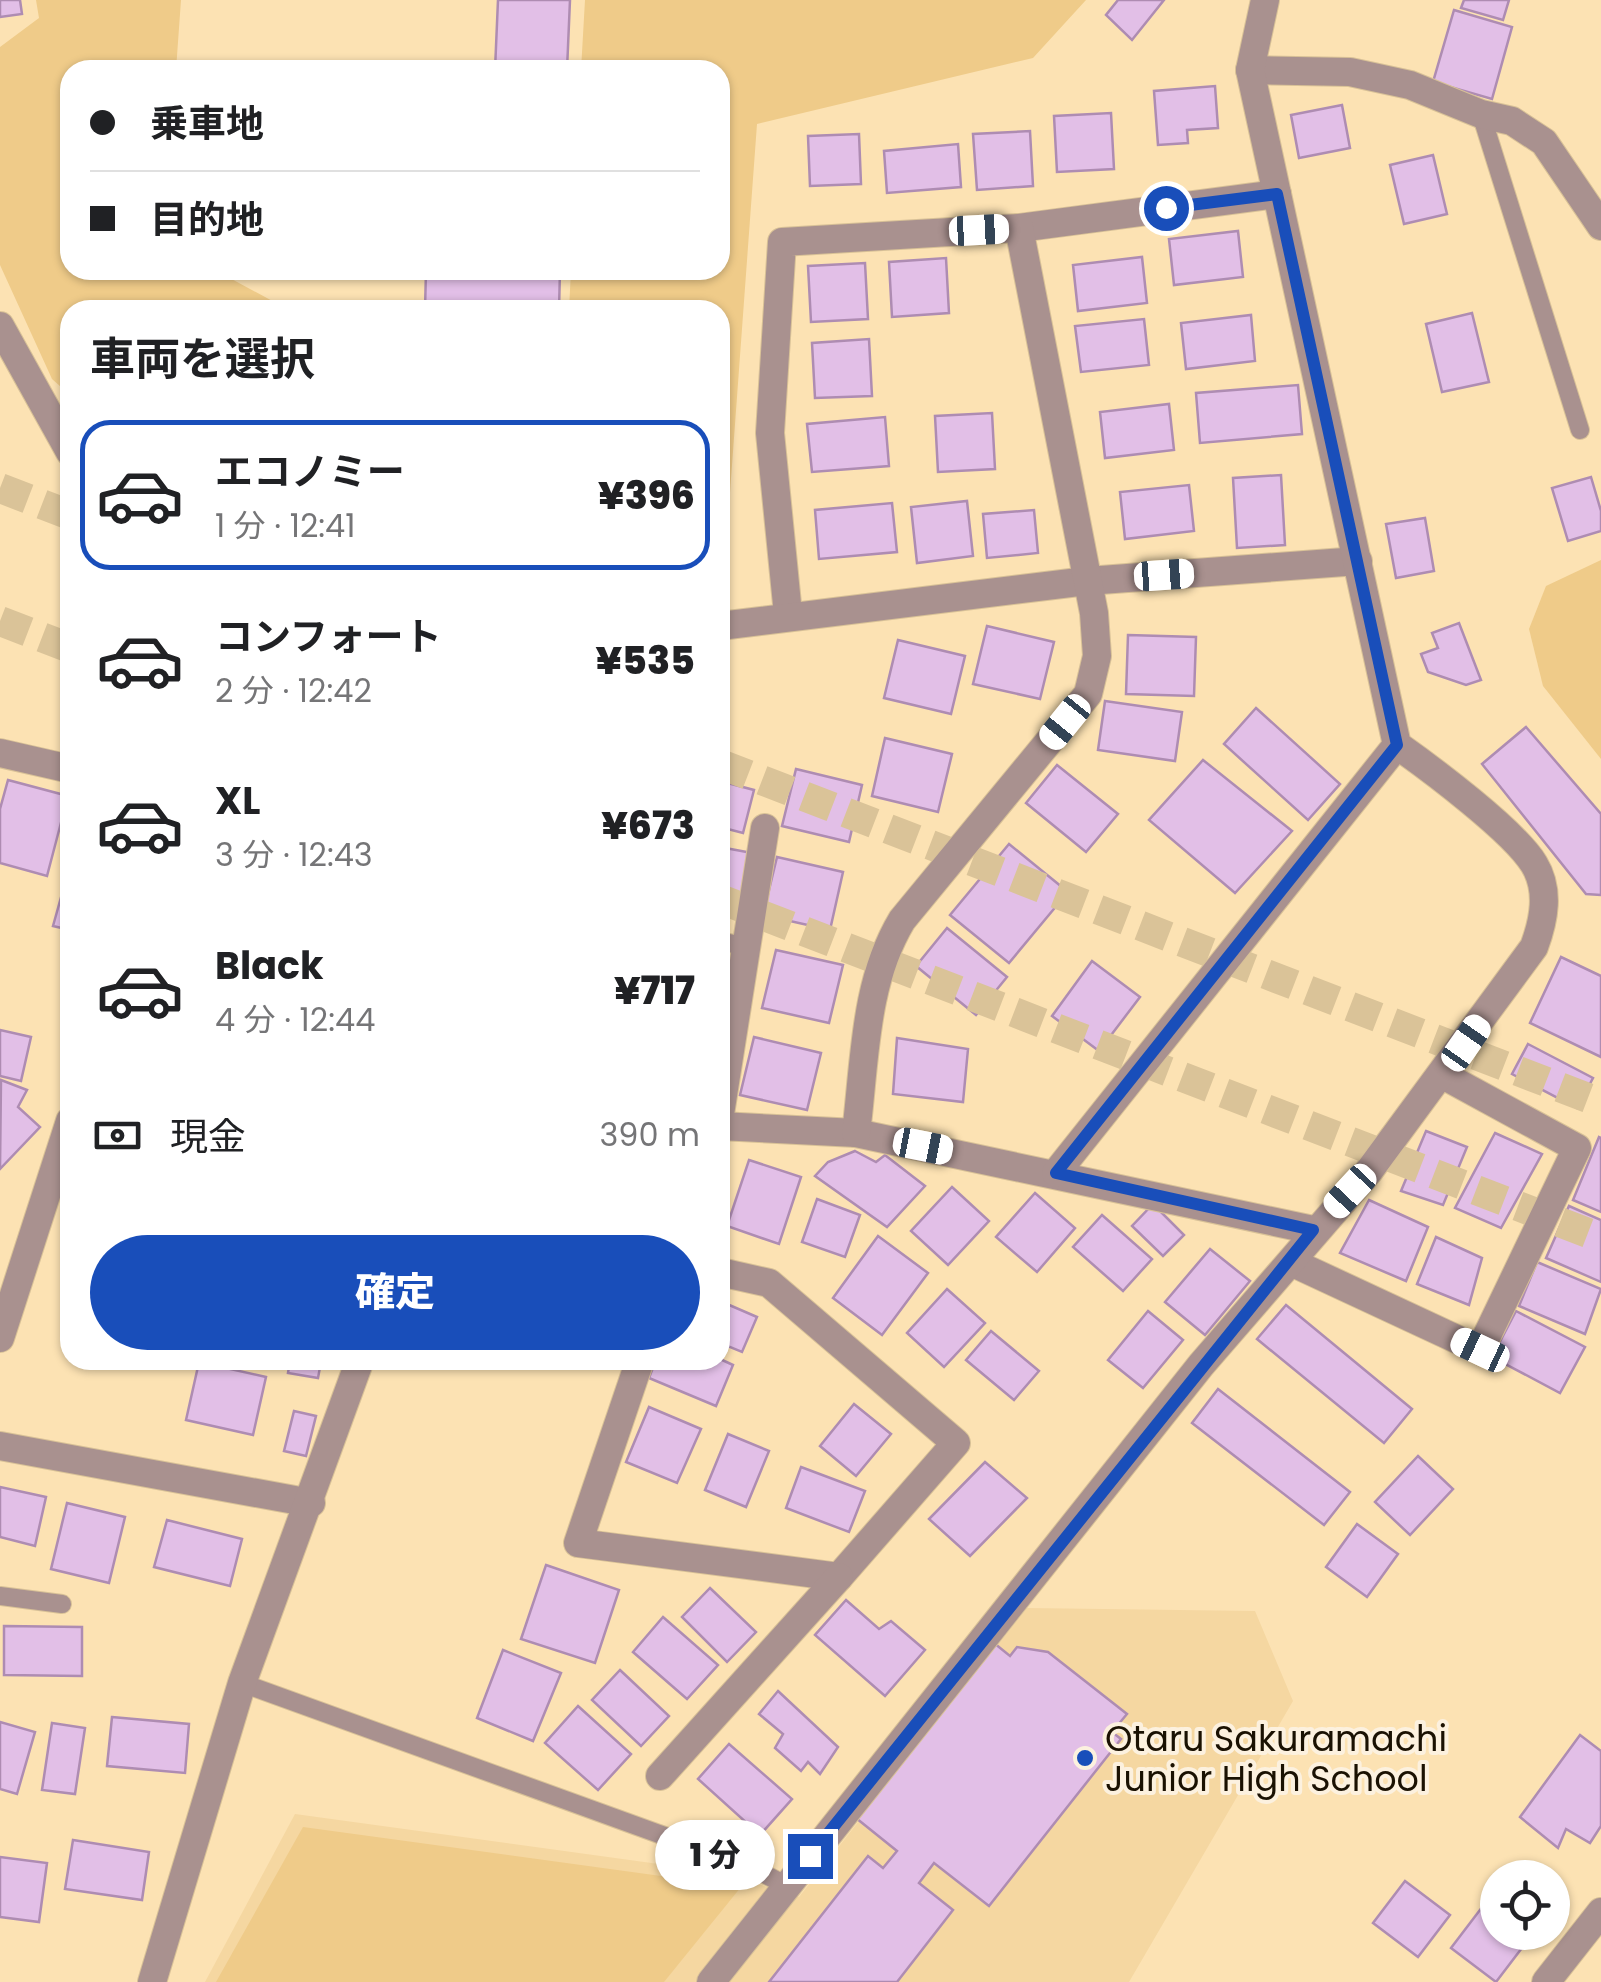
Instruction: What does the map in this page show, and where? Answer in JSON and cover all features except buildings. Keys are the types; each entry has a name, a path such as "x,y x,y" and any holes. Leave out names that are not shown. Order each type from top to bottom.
{"street":[{"path":"711,1982 1201,1365 1291,1262 1313,1230 1369,1171 1534,947 1545,900 1533,862 1445,779 1397,745 1250,70 1266,0"},
{"path":"1250,70 1350,72 1410,85 1481,114 1512,121 1544,142 1601,226"},
{"path":"788,614 770,433 782,242 1019,228 1277,194"},
{"path":"856,1133 874,983 884,950 902,920 1088,694 1096,656 1094,613 1019,228"},
{"path":"0,326 60,434"},
{"path":"730,624 788,614 1087,581 1358,561"},
{"path":"1056,1173 1397,745"},
{"path":"0,753 60,767"},
{"path":"730,993 734,944 765,828"},
{"path":"1291,1262 1480,1350 1576,1148 1442,1075"},
{"path":"730,1127 856,1133 1313,1230"},
{"path":"0,1338 60,1151"},
{"path":"660,1776 956,1443 769,1282 730,1274"},
{"path":"152,1982 242,1683 356,1370"},
{"path":"637,1370 578,1543 839,1578"},
{"path":"0,1446 310,1502"},
{"path":"1546,1982 1601,1912"}],"lane":[{"path":"1481,114 1580,430"},
{"path":"0,1596 62,1604"},
{"path":"242,1683 753,1868 787,1886"}],"shaded area":[{"path":"36,0 181,0 177,60 60,60 60,280 234,280 270,300 60,300 60,386 52,379 0,265 0,47 39,18"},
{"path":"585,0 1086,0 1033,58 757,124 730,492 730,300 570,300 570,280 730,280 730,60 582,60"},
{"path":"1601,560 1601,759 1543,686 1529,629 1546,586"},
{"name":"Otaru Sakuramachi Junior High School","path":"1027,1608 1255,1611 1293,1701 1129,1982 205,1982 295,1814 724,1873 799,1897"},
{"path":"303,1827 741,1887 664,1982 216,1982"}],"tunnel":[{"path":"0,488 60,511"},
{"path":"0,621 60,644"},
{"path":"730,768 1601,1103"},
{"path":"730,903 1601,1238"}],"place":[{"name":"Otaru Sakuramachi Junior High School","path":"1085,1758"}],"route":[{"path":"810,1856 1313,1230 1056,1173 1397,745 1277,194 1166,208"}]}
